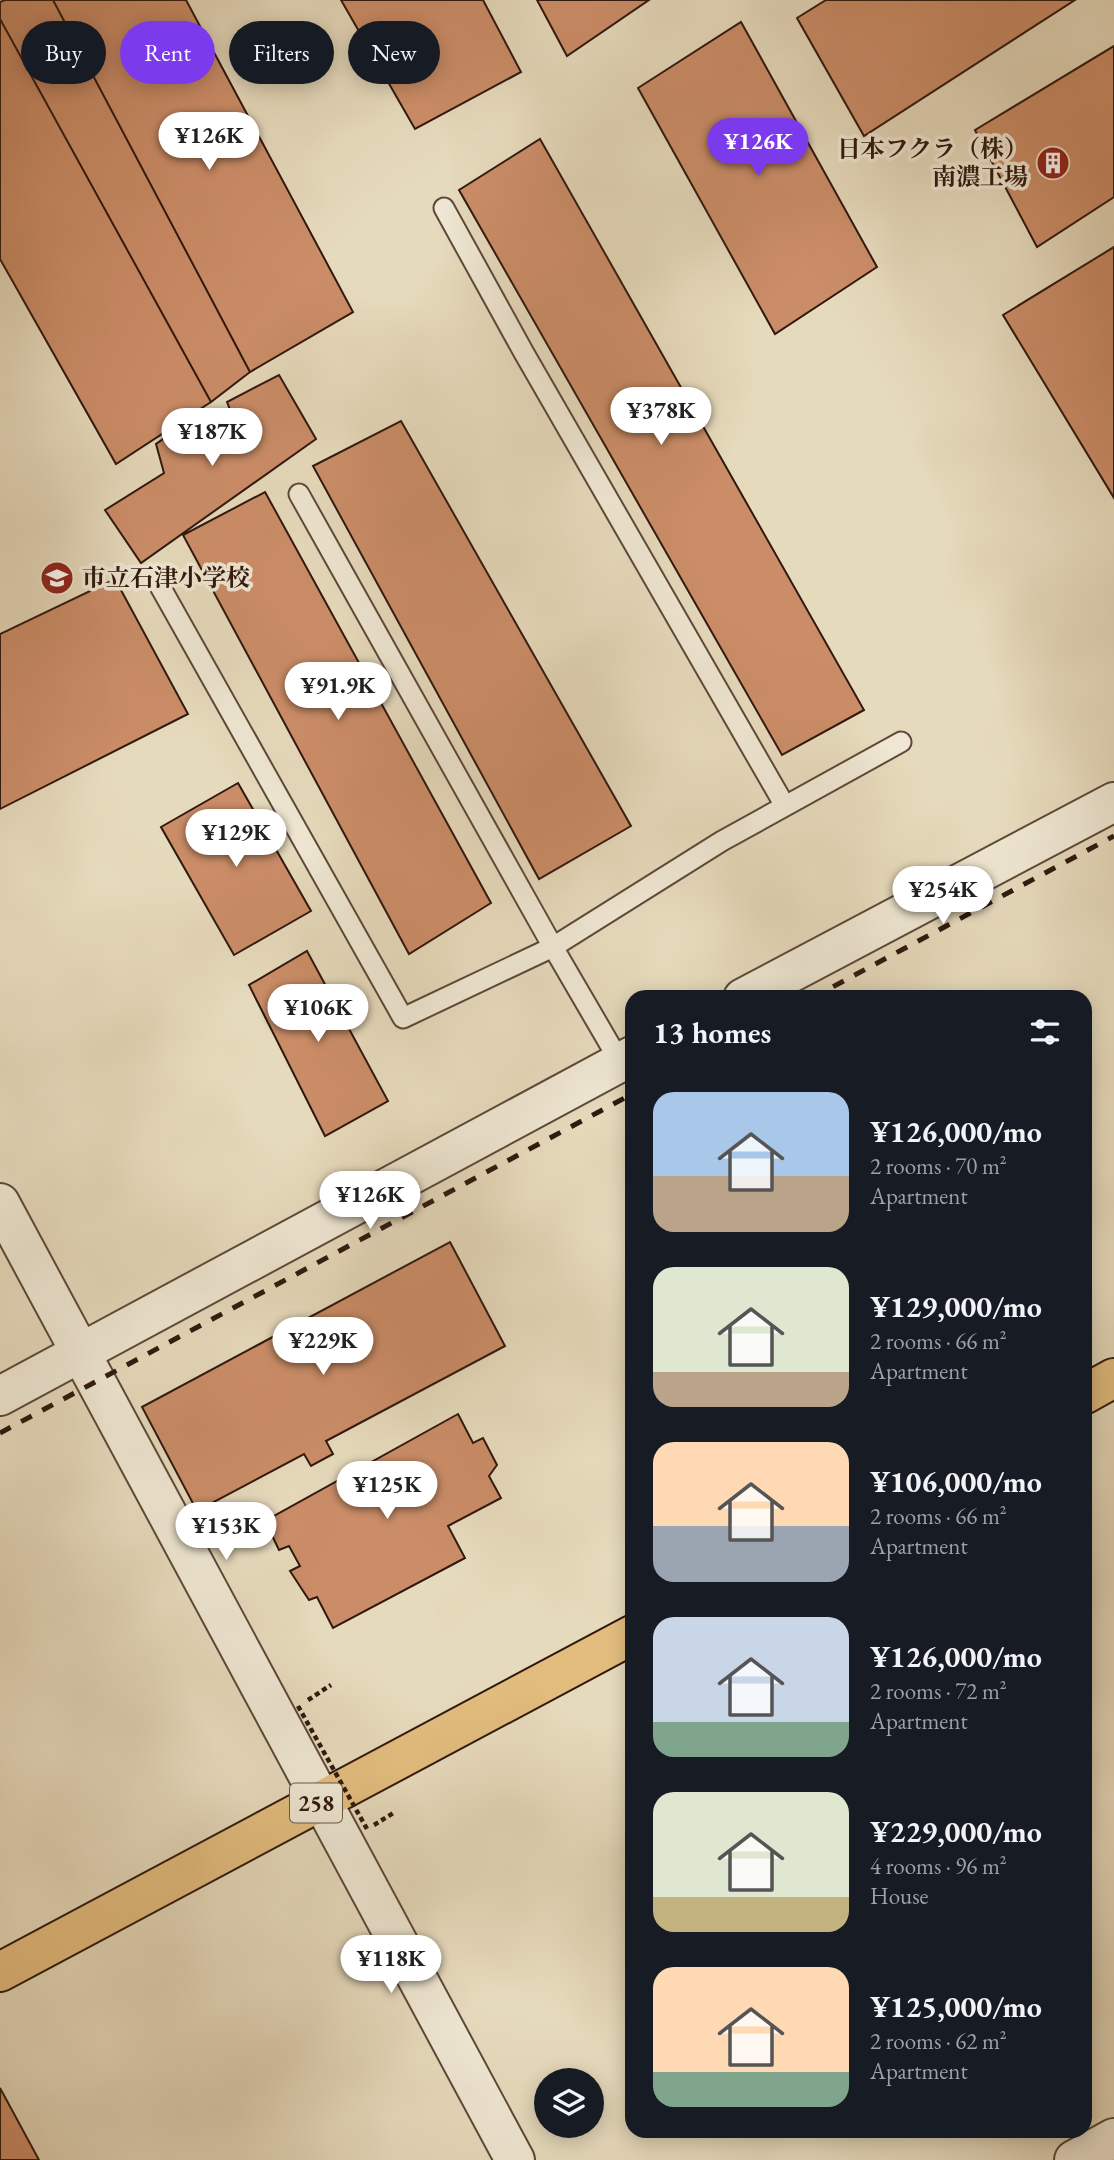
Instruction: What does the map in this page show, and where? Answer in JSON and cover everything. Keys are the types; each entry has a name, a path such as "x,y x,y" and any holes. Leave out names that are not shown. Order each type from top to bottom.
{"highway":[{"path":"1092,1390 1114,1378"},
{"name":"258","path":"0,1972 625,1639"}],"street":[{"path":"758,990 1114,802"},
{"path":"0,1396 625,1060"},
{"path":"0,1203 319,1801 515,2160"},
{"path":"1074,2160 1114,2138"}],"lane":[{"path":"444,208 524,353 785,806"},
{"path":"299,494 553,947 625,1057"},
{"path":"157,581 402,1018 553,947 722,841 901,742"}],"path":[{"path":"331,1685 299,1706 367,1829 395,1812"}],"building":[{"path":"53,0 64,21 21,21 21,57 0,19 0,2"},
{"path":"53,0 186,0 197,21 120,21 120,84 215,84 215,54 353,312 250,372 97,84 106,84 106,21 64,21"},
{"path":"341,0 483,0 521,72 415,129 389,84 440,84 440,21 353,21"},
{"path":"537,0 649,0 567,56"},
{"path":"826,0 1075,0 864,136 797,18"},
{"path":"0,19 21,57 21,84 36,84 211,402 116,464 0,259"},
{"path":"741,22 877,267 775,334 638,88"},
{"name":"日本フクラ（株） 南濃工場","path":"1114,46 1114,197 1037,247 975,130"},
{"path":"36,84 97,84 250,372 211,402"},
{"path":"540,139 864,710 782,755 459,190"},
{"path":"1114,247 1114,498 1003,315"},
{"path":"279,375 316,439 141,563 105,510 164,473 156,444 188,422 202,441 235,422 227,402"},
{"path":"401,421 631,826 539,879 313,466"},
{"path":"265,492 491,903 409,954 183,535"},
{"path":"115,579 188,714 0,809 0,634"},
{"path":"238,783 311,911 234,955 161,827"},
{"path":"307,951 388,1101 325,1136 249,985"},
{"path":"450,1242 505,1346 326,1441 333,1454 311,1466 304,1454 197,1511 142,1407"},
{"path":"458,1414 473,1443 483,1438 497,1465 489,1476 501,1498 448,1526 465,1558 333,1628 317,1597 309,1600 290,1571 300,1566 289,1546 279,1550 265,1521"},
{"path":"0,2088 39,2160 0,2160"}],"railway":[{"path":"827,990 1114,836"},
{"path":"0,1433 625,1098"}],"place":[{"name":"日本フクラ（株） 南濃工場","path":"1053,163"},
{"name":"市立石津小学校","path":"57,578"}]}
